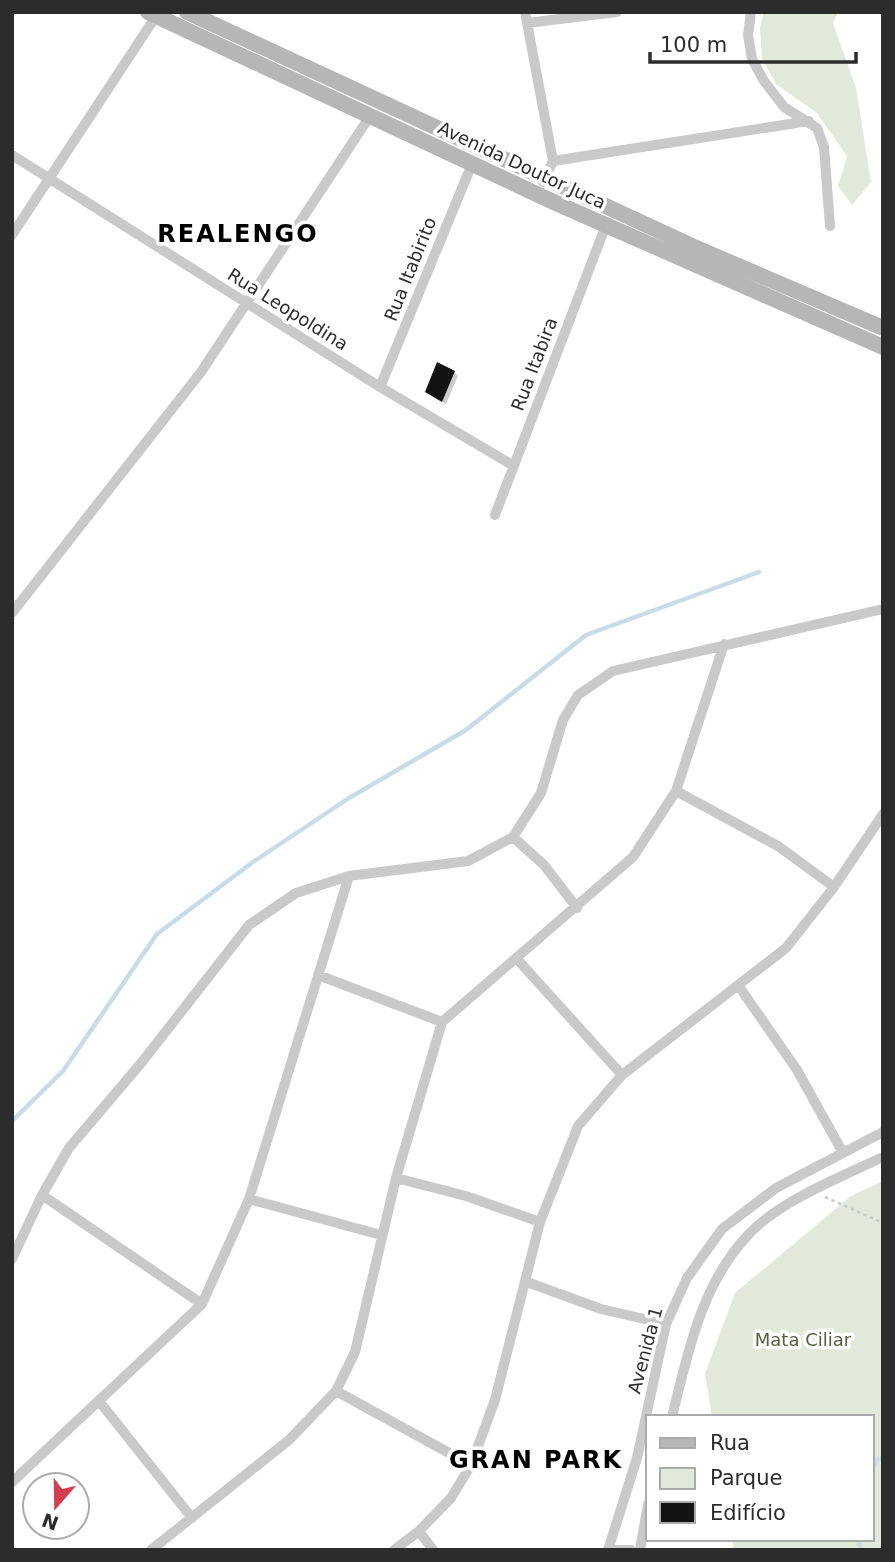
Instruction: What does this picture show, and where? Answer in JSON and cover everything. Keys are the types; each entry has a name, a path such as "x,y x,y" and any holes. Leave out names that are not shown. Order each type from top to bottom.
{"main road":[{"name":"Avenida Doutor Juca","path":"187,12 545,178 883,328"},
{"name":"Avenida Doutor Juca","path":"152,14 537,194 883,347"}],"street":[{"path":"537,194 553,161 526,17 617,12"},
{"path":"751,12 748,35 752,59 784,107 817,128 824,146 830,226"},
{"path":"12,235 51,178 152,14"},
{"path":"12,613 201,372 248,305 370,116"},
{"path":"553,161 809,121"},
{"name":"Rua Leopoldina","path":"12,155 380,387 514,466"},
{"name":"Rua Itabirito","path":"380,387 472,164"},
{"name":"Rua Itabira","path":"495,514 606,225"},
{"path":"12,1259 42,1195 69,1148 142,1062 249,925 296,893 349,876 468,861 513,837 541,793 563,720 578,695 613,671 883,609"},
{"path":"153,1549 289,1440 337,1391 355,1352 396,1178 442,1022 633,857 676,790 724,644"},
{"path":"676,790 778,846 834,887"},
{"path":"394,1550 419,1531 451,1498 471,1465 495,1400 527,1282 540,1222 578,1126 622,1075 786,948 834,887 883,814"},
{"path":"513,837 544,865 576,908"},
{"path":"12,1482 202,1304 249,1199 349,876"},
{"path":"516,958 622,1075"},
{"path":"318,975 442,1022"},
{"path":"738,985 797,1070 842,1151"},
{"name":"Avenida 1","path":"646,1415 666,1324 687,1278 722,1229 776,1188 842,1151 883,1132"},
{"path":"673,1415 693,1334 712,1284 748,1234 788,1205 883,1157"},
{"path":"396,1178 466,1196 540,1222"},
{"path":"42,1195 202,1304"},
{"path":"249,1199 381,1235"},
{"path":"527,1282 601,1309 666,1324"},
{"path":"337,1391 471,1465"},
{"path":"99,1401 192,1518"},
{"name":"Avenida 1","path":"608,1550 637,1458 646,1416"},
{"path":"640,1550 646,1515"},
{"path":"419,1531 433,1550"},
{"path":"614,1550 631,1550"}],"path":[{"path":"814,1192 883,1223"}],"green space":[{"path":"764,12 838,12 833,23 856,88 871,182 852,205 838,186 847,156 817,113 776,84 762,59 760,28"},
{"name":"Mata Ciliar","path":"883,1181 883,1550 734,1550 732,1541 874,1541 874,1415 712,1415 705,1374 735,1293 851,1196"}],"building":[{"path":"437,362 455,371 442,402 425,392"}],"waterway":[{"path":"12,1121 63,1071 157,934 253,862 349,798 466,730 586,635 759,572"},
{"path":"874,1465 878,1459 883,1458"},
{"path":"859,1541 861,1550"}],"district":[{"name":"REALENGO","path":"238,234"},
{"name":"GRAN PARK","path":"536,1460"}]}
